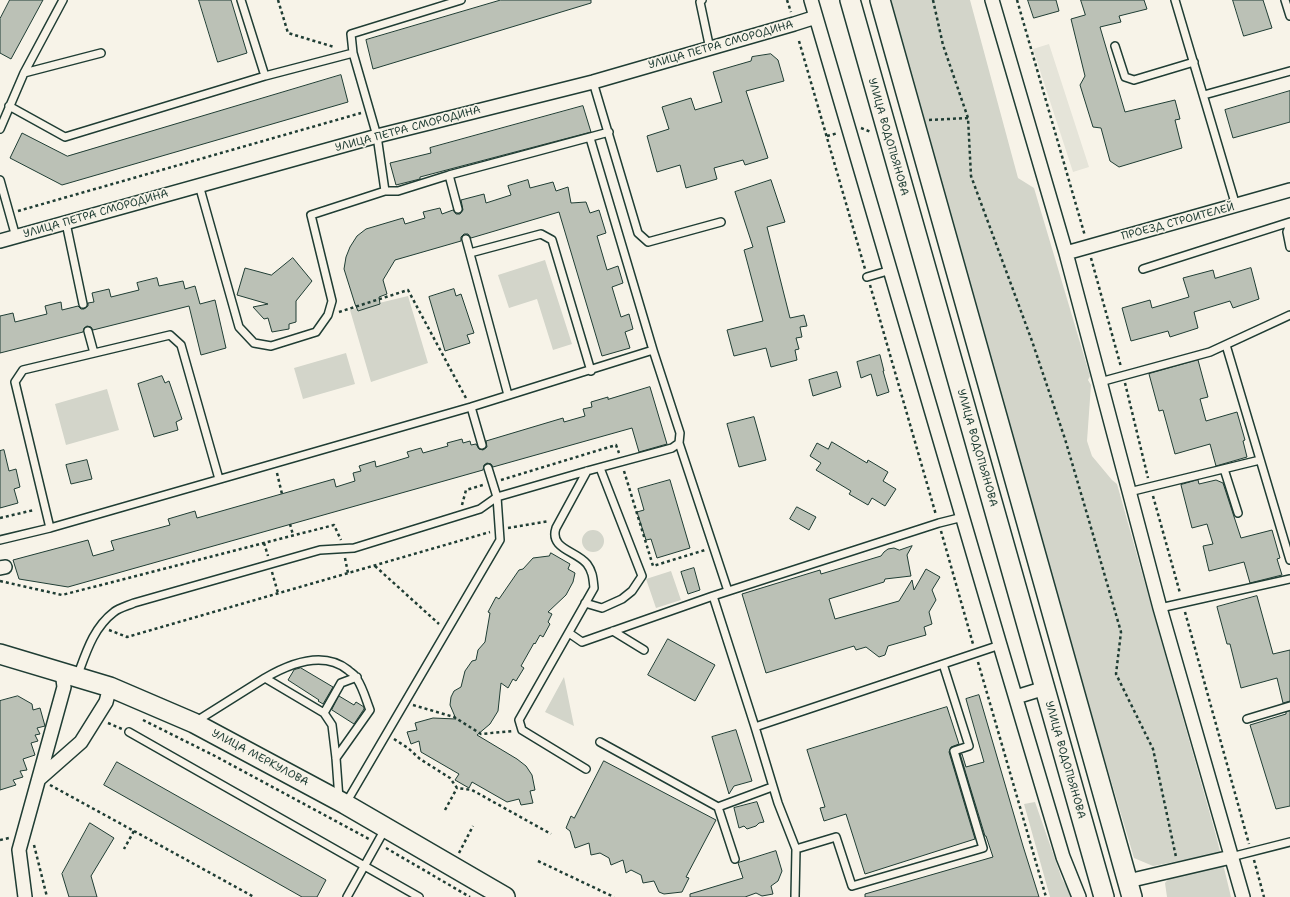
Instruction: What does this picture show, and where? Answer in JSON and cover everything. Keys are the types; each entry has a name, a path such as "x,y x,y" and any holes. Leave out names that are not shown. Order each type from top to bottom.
{"main road":[{"name":"УЛИЦА ВОДОПЬЯНОВА","path":"850,0 1104,897"},
{"path":"880,0 1130,889"},
{"name":"УЛИЦА МЕРКУЛОВА","path":"1,650 69,674 110,686 194,723 342,802 382,835 452,866 505,897"}],"street":[{"path":"811,0 1000,645 1064,857 1080,897"},
{"path":"992,0 1066,253 1160,608 1242,897"},
{"name":"УЛИЦА ПЕТРА СМОРОДИНА","path":"0,241 377,136 593,82 816,17"},
{"name":"ПРОЕЗД СТРОИТЕЛЕЙ","path":"1066,253 1290,190"},
{"path":"25,897 19,850 64,687 69,674"},
{"path":"39,779 81,742 106,702 110,686"},
{"path":"1016,697 1045,688"},
{"path":"1130,889 1178,869 1231,857"}],"lane":[{"path":"0,129 8,106 24,73 63,0"},
{"path":"241,0 265,76"},
{"path":"385,191 377,136 353,53 351,34 461,0"},
{"path":"702,0 700,2 710,49"},
{"path":"1175,0 1236,206"},
{"path":"1285,0 1290,16"},
{"path":"1115,46 1125,77 1134,80 1194,62"},
{"path":"24,73 101,52"},
{"path":"8,106 65,137 265,76 353,53"},
{"path":"1204,95 1290,71"},
{"path":"593,82 638,233 648,242 721,222"},
{"path":"199,185 239,327 254,343 271,346 316,332 328,315 332,301 311,215 385,191 398,191 449,175 608,132"},
{"path":"590,138 653,350 680,433 679,443 728,591"},
{"path":"449,175 458,209"},
{"path":"0,180 16,237"},
{"path":"1143,269 1290,222"},
{"path":"66,223 83,304"},
{"path":"1290,226 1287,232 1290,246"},
{"path":"470,253 541,234 552,240 591,371"},
{"path":"466,239 508,395"},
{"path":"867,277 891,270"},
{"path":"1100,382 1210,352 1290,315"},
{"path":"88,331 94,353"},
{"path":"50,528 15,382 23,370 170,335 181,345 219,479"},
{"path":"1226,345 1290,560"},
{"path":"0,540 50,528 471,407 591,371 653,350"},
{"path":"471,407 482,445"},
{"path":"69,674 99,627 114,612 134,603 320,550 354,548 480,509 497,498 587,471 672,448 679,443"},
{"path":"1129,492 1260,460"},
{"path":"342,802 386,734 500,540 497,498 488,468"},
{"path":"585,603 602,608 622,600 632,590 642,576 600,468"},
{"path":"1224,469 1238,513"},
{"path":"586,769 522,730 520,720 594,588 593,575 586,563 556,542 554,535 587,471"},
{"path":"568,634 582,642 728,591 939,523 963,517"},
{"path":"1160,608 1290,579"},
{"path":"713,596 755,727 772,787 796,849 796,897"},
{"path":"613,631 644,650"},
{"path":"755,727 1000,645"},
{"path":"194,723 281,669 308,661 328,661 341,664 357,677 370,710 336,758"},
{"path":"796,849 836,837 852,886 983,848 954,751 969,746 943,664"},
{"path":"324,713 341,683 357,677"},
{"path":"265,678 324,713 332,725 342,802"},
{"path":"1247,719 1290,706"},
{"path":"130,732 419,897"},
{"path":"600,742 718,807 735,859"},
{"path":"718,807 772,787"},
{"path":"347,897 382,835"},
{"path":"1231,857 1290,842"}],"path":[{"path":"278,0 288,33 353,53"},
{"path":"787,0 791,12"},
{"path":"933,0 943,45 968,118 971,176 1032,341 1065,439 1121,632 1116,674 1153,749 1178,869"},
{"path":"1017,0 1088,247 1123,376 1150,487 1264,897"},
{"path":"799,41 1046,897"},
{"path":"15,212 370,110"},
{"path":"924,120 968,118"},
{"path":"860,128 874,134"},
{"path":"827,136 840,132"},
{"path":"328,315 408,290 471,407"},
{"path":"276,468 282,494"},
{"path":"0,518 34,510"},
{"path":"99,627 127,636 500,529 562,518"},
{"path":"290,524 293,535"},
{"path":"375,566 447,631"},
{"path":"405,702 454,717 481,734 522,730"},
{"path":"96,719 130,732"},
{"path":"140,719 214,756 382,835 470,897"},
{"path":"386,734 408,748 420,760 450,778 457,788 472,790 551,834"},
{"path":"39,779 254,897"},
{"path":"445,810 457,788"},
{"path":"452,866 473,826"},
{"path":"124,849 134,831"},
{"path":"22,835 32,838 48,897"},
{"path":"538,861 614,897"}],"shaded area":[{"path":"889,0 970,0 1018,178 1034,188 1090,376 1088,380 1091,385 1087,441 1092,456 1117,484 1217,839 1231,897 1167,897 1165,883 1184,860 1153,866 1134,858 1099,740"},
{"path":"1049,44 1089,167 1073,172 1033,49"},
{"path":"545,260 572,344 553,350 537,299 509,308 498,275"},
{"path":"408,296 428,363 371,382 350,310"},
{"path":"346,353 355,384 303,399 294,368"},
{"path":"107,389 119,430 66,445 55,404"},
{"path":"593,530 601,533 604,541 601,549 593,552 585,549 582,541 585,533"},
{"path":"671,571 681,600 656,608 646,579"},
{"path":"564,677 574,726 545,712"},
{"path":"1035,802 1062,879 1073,897 1050,897 1024,804"}],"building":[{"path":"10,0 43,0 11,59 0,53 0,19"},
{"path":"199,0 231,0 247,53 218,62"},
{"path":"501,0 591,0 591,3 373,69 366,40"},
{"path":"1028,0 1056,0 1059,11 1034,18"},
{"path":"1081,0 1144,0 1147,9 1119,16 1121,22 1100,27 1125,112 1175,100 1180,119 1175,120 1182,148 1119,167 1110,161 1101,128 1093,127 1080,85 1085,76 1071,19 1085,15"},
{"path":"1233,0 1263,0 1272,28 1244,36"},
{"path":"771,54 778,60 784,81 746,91 768,158 745,165 743,160 714,168 717,179 686,188 680,165 657,172 647,136 669,129 662,107 691,98 695,110 722,102 713,72 751,61 752,57"},
{"path":"341,75 348,102 62,185 10,158 22,133 67,156"},
{"path":"1290,91 1290,122 1233,138 1225,110"},
{"path":"583,106 591,132 420,177 420,179 396,185 390,163 431,153 430,148"},
{"path":"528,180 530,188 553,182 556,191 568,187 571,203 586,202 590,213 599,210 606,233 597,236 607,270 618,266 623,283 612,287 621,317 629,314 633,329 625,332 630,348 602,356 559,212 471,238 468,234 464,234 461,237 461,241 395,260 383,280 387,294 379,297 380,304 358,311 344,269 346,257 350,247 357,236 366,229 403,218 405,224 425,218 423,212 440,208 442,214 453,210 456,214 460,214 463,210 461,200 484,194 486,203 511,195 508,186"},
{"path":"771,180 785,222 767,227 790,318 804,315 807,326 800,327 802,337 796,338 799,349 795,350 797,360 771,367 766,348 734,356 727,330 763,321 744,250 753,247 735,192"},
{"path":"293,258 312,281 296,301 296,322 289,324 289,329 272,332 268,318 264,319 253,307 268,304 237,295 245,268 271,275"},
{"path":"1251,268 1259,299 1233,308 1230,301 1194,312 1198,328 1170,337 1168,331 1131,341 1122,308 1150,300 1152,308 1189,297 1183,278 1213,270 1215,278"},
{"path":"157,278 159,286 183,281 185,289 195,286 200,304 215,300 226,348 201,355 189,306 93,330 91,327 87,326 84,328 83,332 0,353 0,316 13,313 15,322 47,314 45,306 61,302 62,310 78,306 81,309 84,309 88,306 88,303 94,302 92,293 109,289 111,297 139,290 137,283"},
{"path":"454,289 456,296 461,294 474,333 467,335 470,343 445,351 429,297"},
{"path":"880,355 889,392 877,396 871,374 861,378 857,362"},
{"path":"1198,360 1208,397 1200,399 1206,421 1237,412 1245,440 1243,441 1247,457 1216,466 1210,444 1175,454 1163,410 1159,411 1149,374"},
{"path":"837,372 841,387 813,396 809,380"},
{"path":"162,376 165,383 169,381 182,419 176,422 178,430 154,437 138,384"},
{"path":"650,387 667,444 639,452 632,428 493,467 491,464 487,463 484,465 483,470 68,587 19,579 13,560 88,540 93,556 114,550 111,541 170,525 168,519 195,511 197,518 334,479 336,487 355,481 353,473 361,471 359,466 375,461 376,467 409,457 407,452 421,448 423,453 448,446 447,443 462,439 463,443 470,441 471,445 476,444 479,449 483,450 487,447 486,441 563,418 564,422 585,416 583,409 592,407 591,402 608,397 608,399"},
{"path":"754,417 766,460 739,467 727,424"},
{"path":"832,442 867,463 868,460 888,472 883,481 896,489 885,506 872,498 868,505 849,494 851,491 816,470 821,463 810,456 817,443 828,449"},
{"path":"4,450 9,471 16,469 20,487 14,489 18,503 0,508 0,451"},
{"path":"87,460 92,479 71,484 66,465"},
{"path":"670,480 690,548 657,558 651,539 646,540 637,512 644,510 638,489"},
{"path":"1198,480 1199,484 1216,480 1223,483 1241,538 1272,530 1280,558 1277,559 1282,575 1250,583 1244,562 1209,571 1203,546 1213,544 1207,524 1192,528 1181,485"},
{"path":"797,507 816,517 809,530 790,519"},
{"path":"912,546 907,555 911,576 885,579 884,582 829,599 835,619 899,601 912,580 914,590 926,569 940,577 932,590 936,600 929,612 932,624 924,627 926,635 888,646 885,655 879,657 866,647 856,650 854,646 766,673 742,594 820,570 821,574 881,556 888,549 894,548 899,550"},
{"path":"551,553 570,564 568,569 575,573 573,582 566,595 548,612 552,614 548,622 550,624 543,637 540,635 535,644 534,643 521,666 524,668 516,681 513,679 508,688 501,683 498,711 490,724 477,735 517,759 526,766 532,775 535,790 530,791 533,803 521,805 519,799 507,802 472,782 469,788 455,780 459,774 421,752 419,741 411,744 407,732 417,730 415,723 433,718 456,719 450,705 451,697 454,691 461,687 465,671 472,661 476,660 478,650 485,642 490,613 488,612 496,597 499,599 519,570 523,569 533,558 549,556"},
{"path":"694,568 700,590 688,594 681,572"},
{"path":"1257,596 1273,654 1290,650 1290,701 1283,703 1277,678 1241,688 1230,644 1227,644 1217,607"},
{"path":"668,639 715,665 695,701 648,675"},
{"path":"301,668 333,687 323,704 288,680 294,670"},
{"path":"979,695 1039,897 865,897 865,894 993,857 985,836 960,754 962,754 966,767 984,762 966,699"},
{"path":"18,696 32,704 33,710 40,708 45,726 37,728 40,734 35,735 38,741 31,743 35,755 23,759 27,770 20,771 23,777 13,780 16,785 0,790 0,701"},
{"path":"339,696 354,705 356,702 364,707 354,724 332,710"},
{"path":"947,707 959,744 951,747 949,752 975,839 865,874 846,814 824,821 820,808 825,807 807,750"},
{"path":"1290,711 1290,806 1276,809 1250,725 1286,714 1286,712"},
{"path":"736,730 752,781 734,786 729,794 712,737"},
{"path":"604,761 716,820 686,877 689,878 682,892 664,894 659,892 654,881 643,883 641,875 631,870 626,873 623,860 611,865 609,858 600,853 591,855 589,843 575,848 570,831 566,828 571,816 574,818"},
{"path":"117,762 326,880 317,897 302,897 104,785"},
{"path":"757,802 764,822 747,829 744,826 739,828 734,808"},
{"path":"90,823 114,838 91,876 97,897 69,897 62,874"},
{"path":"776,851 782,871 778,881 771,886 773,894 762,896 756,893 745,897 690,897 690,894 743,878 738,863"}]}
